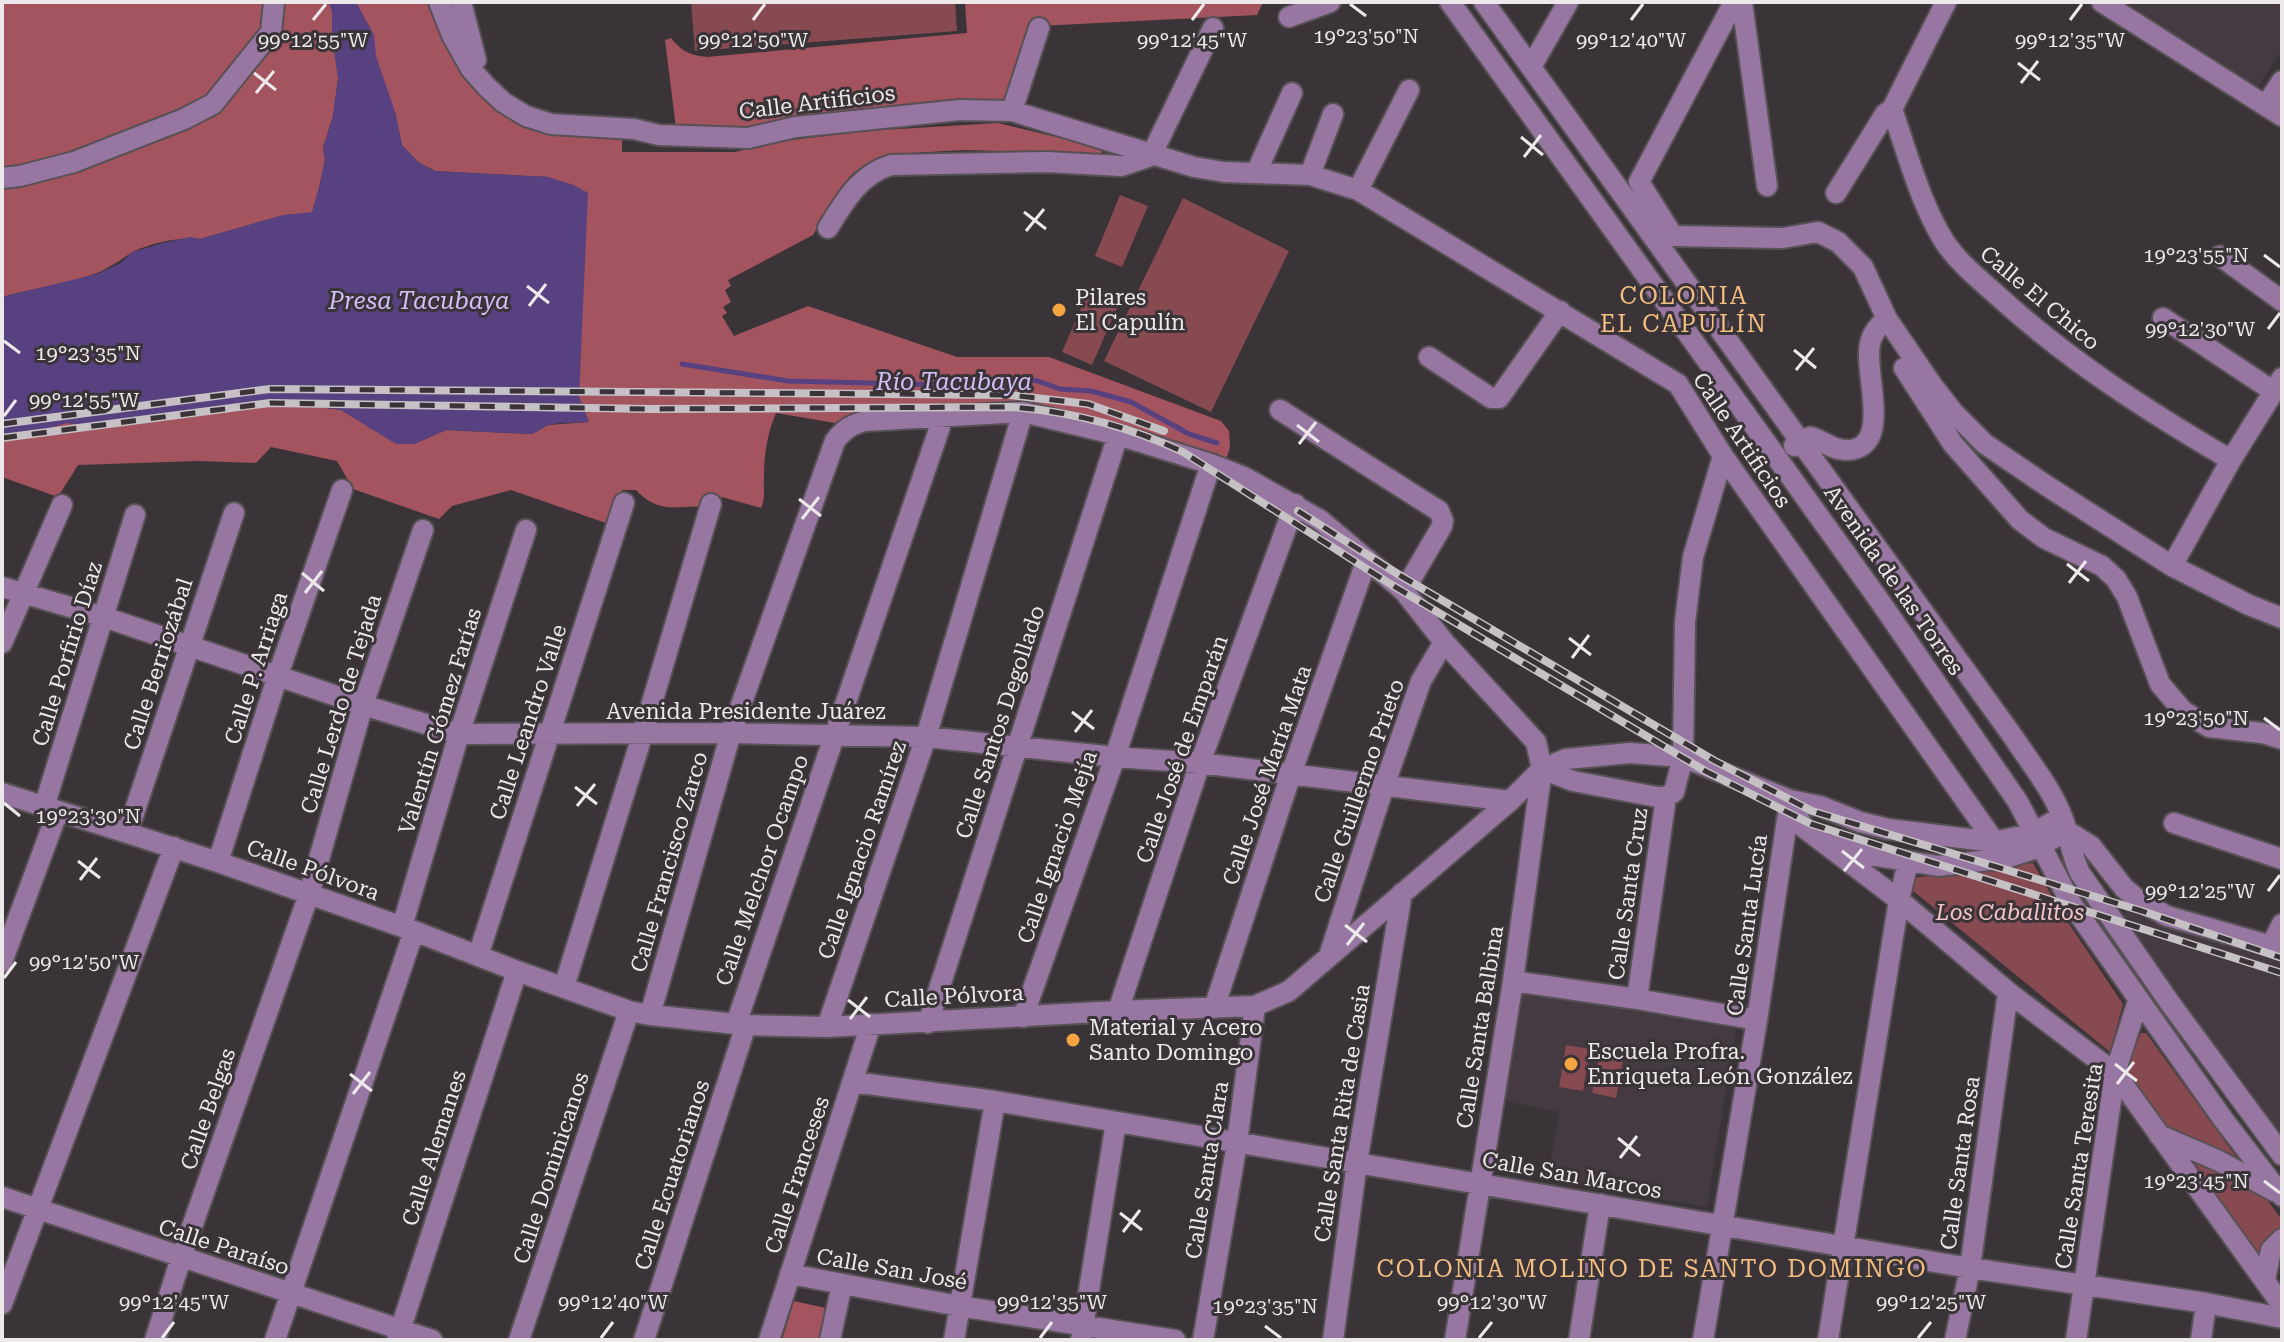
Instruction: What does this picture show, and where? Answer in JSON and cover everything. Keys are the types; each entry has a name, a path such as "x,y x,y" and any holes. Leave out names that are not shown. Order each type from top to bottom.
{"street":[{"path":"2,178 74,162 184,119 213,104 271,32 274,2"},
{"name":"Calle Artificios","path":"439,2 452,35 471,69 486,86 503,102 526,116 551,124 634,129 659,135 748,138 796,127 960,110 1012,111 1194,167 1310,175 1358,190 1678,384 1723,456 2000,850"},
{"path":"461,2 470,43 486,86"},
{"path":"1289,17 1330,2"},
{"name":"Avenida de las Torres","path":"1450,2 1779,457 2018,802 2071,903 2138,1001 2281,1195"},
{"path":"1531,67 1568,2"},
{"path":"1734,2 1639,182 1673,236 1783,238 1818,232 1838,242 1859,261 1882,323 1953,444 2020,520 2044,538 2102,566 2116,579 2127,597 2160,684 2183,711 2209,727 2262,733 2282,739"},
{"path":"1742,2 1767,186"},
{"path":"1836,193 1885,114 1892,109 1946,2"},
{"path":"2102,2 2274,110 2282,81"},
{"path":"1465,24 1487,6"},
{"name":"Avenida de las Torres","path":"1487,6 2014,738 2049,790 2065,823 2080,873 2170,1003 2282,1155"},
{"path":"1012,111 1039,28"},
{"path":"1151,156 1213,28"},
{"path":"1358,190 1409,90"},
{"path":"1256,173 1292,93"},
{"name":"Calle El Chico","path":"1892,109 1936,225 1958,260 2025,321 2096,376 2231,460"},
{"path":"1310,175 1333,114"},
{"name":"Calle Artificios","path":"828,228 861,181 878,169 891,165 1047,162 1121,166 1151,156"},
{"path":"2220,256 2282,301"},
{"path":"1429,357 1491,398 1499,398 1560,311"},
{"path":"2163,318 2278,385 2231,460 2172,566"},
{"path":"1779,457 1807,438 1815,438 1830,447 1845,450 1859,447 1870,437 1874,421 1869,352 1882,323"},
{"path":"1882,323 1953,412 1985,444 2172,566 2282,618"},
{"path":"1280,410 1439,511 1442,526 1404,591"},
{"path":"944,415 1023,412 1118,435 1211,464 1244,477 1295,504 1320,520 1404,591 1444,642 1536,742 1542,769"},
{"name":"Calle Ignacio Ramírez","path":"827,1027 926,737 1023,412"},
{"name":"Calle Francisco Zarco","path":"650,1015 731,733 835,441 852,424 944,415"},
{"name":"Calle Melchor Ocampo","path":"741,1024 833,734 944,415"},
{"name":"Calle Santos Degollado","path":"928,1023 1118,435"},
{"path":"1542,769 1573,781 1666,797 1674,792 1683,757 1685,622 1693,557 1723,456"},
{"name":"Calle Ignacio Mejía","path":"1023,1017 1115,757 1211,464"},
{"name":"Calle P. Arriaga","path":"218,862 342,490"},
{"name":"Calle Leandro Valle","path":"478,956 624,503"},
{"path":"564,987 711,504"},
{"name":"Calle José de Emparán","path":"1118,1011 1200,763 1295,504"},
{"path":"2,643 12,591 62,505"},
{"name":"Calle Berriozábal","path":"128,831 234,513"},
{"name":"Calle Porfirio Díaz","path":"2,962 51,809 135,515"},
{"name":"Calle Lerdo de Tejada","path":"309,894 363,705 423,530"},
{"name":"Valentín Gómez Farías","path":"275,1340 408,929 459,734 526,530"},
{"name":"Calle José María Mata","path":"1214,1008 1291,774 1367,559"},
{"name":"Avenida Presidente Juárez","path":"12,591 104,617 363,705 459,734 731,733 926,737 1200,763 1510,801"},
{"name":"Calle Guillermo Prieto","path":"1328,959 1421,681 1444,642"},
{"path":"1542,769 1566,759 1592,755 1630,753 1683,757 1790,800 1820,806 1860,822 2000,850"},
{"name":"Calle Pólvora","path":"2,793 218,862 629,1011 741,1024 827,1027 1255,1006 1289,991 1328,959 1510,801 1542,769"},
{"name":"Calle Santa Balbina","path":"1455,1340 1513,981 1542,769"},
{"name":"Calle Santa Cruz","path":"1637,999 1666,797"},
{"path":"1790,800 1803,827 1899,900 2008,992 2115,1073 2282,1305"},
{"name":"Calle Santa Lucía","path":"1703,1340 1757,1020 1790,800"},
{"path":"1814,835 1863,854 1938,866 2037,839 2065,823 2091,846 2124,888 2167,916 2276,947 2282,924"},
{"path":"2174,823 2282,859"},
{"path":"2,1304 174,847"},
{"path":"1828,1340 1899,900 1908,862"},
{"name":"Calle Santa Rita de Casia","path":"1333,1340 1357,1162 1402,893"},
{"name":"Calle Belgas","path":"155,1340 309,894"},
{"name":"Calle Alemanes","path":"399,1335 517,971"},
{"path":"1513,981 1757,1020"},
{"name":"Calle Santa Rosa","path":"1955,1340 1970,1268 2008,992"},
{"name":"Calle Santa Teresita","path":"2076,1340 2115,1073 2138,1001"},
{"name":"Calle Santa Clara","path":"1203,1340 1237,1143 1255,1006"},
{"name":"Calle Dominicanos","path":"519,1340 629,1011"},
{"name":"Calle Ecuatorianos","path":"644,1340 741,1024"},
{"name":"Calle Franceses","path":"769,1340 871,1024"},
{"name":"Calle San Marcos","path":"853,1082 995,1101 1970,1268 2206,1303 2282,1318"},
{"path":"954,1340 995,1101"},
{"path":"1082,1333 1116,1122"},
{"path":"2159,1135 2219,1161 2281,1195"},
{"name":"Calle Paraíso","path":"2,1197 290,1294 399,1335 432,1340"},
{"path":"1579,1340 1600,1204"},
{"path":"2265,1280 2271,1250 2282,1239"},
{"name":"Calle San José","path":"790,1274 1082,1333 1175,1340"},
{"path":"830,1340 842,1284"},
{"path":"2201,1340 2206,1303"}],"shaded area":[{"path":"2,2 452,2 468,79 498,110 622,137 622,152 735,152 777,142 865,131 998,123 1101,148 1102,154 965,150 892,154 871,161 853,173 841,187 813,235 728,280 731,286 725,290 731,302 723,307 727,313 722,316 734,336 808,306 957,357 1049,357 1221,421 1229,431 1230,447 1225,463 1024,407 835,423 776,413 767,445 761,508 722,497 714,508 664,506 646,499 636,490 622,490 616,520 606,523 511,490 452,506 439,519 353,489 337,461 271,447 256,463 198,461 78,465 58,497 2,477 2,438 66,423 113,427 185,417 218,406 272,401 341,410 397,444 414,444 446,430 532,434 548,425 589,422 579,398 548,177 435,171 418,162 402,145 395,112 338,79 333,116 323,148 325,160 312,213 284,215 200,239 156,244 133,252 94,274 2,297"},
{"path":"965,2 1263,2 1257,15 1039,26 1015,99 940,100 748,127 676,128 665,40 671,38 687,52 707,57 967,33"},
{"path":"2125,2 2282,2 2282,50 2256,89"},
{"path":"2128,901 2282,957 2282,1142 2135,933 2122,921"},
{"path":"1523,990 1736,1029 1707,1207 1547,1180 1559,1112 1505,1101"},
{"path":"794,1301 830,1309 824,1340 782,1340"}],"green space":[{"path":"691,2 955,2 957,31 695,51"},
{"path":"1120,195 1148,206 1122,267 1095,256"},
{"path":"1183,198 1289,251 1211,412 1104,361"},
{"path":"1091,285 1121,299 1092,365 1062,352"},
{"name":"Los Caballitos","path":"2033,863 2061,912 2123,1004 2110,1052 1912,890 1913,878"},
{"path":"2141,1033 2146,1033 2282,1220 2282,1231 2266,1238 2259,1255 2122,1078"},
{"path":"1566,1045 1590,1049 1583,1091 1559,1087"},
{"path":"1600,1051 1624,1055 1616,1098 1592,1093"}],"water":[{"name":"Presa Tacubaya","path":"329,2 356,2 374,35 376,56 395,112 402,145 418,162 435,171 548,177 588,193 579,398 589,422 548,425 532,434 446,430 414,444 396,444 341,410 272,401 218,406 185,417 112,427 66,423 2,438 2,297 97,274 121,263 132,252 163,243 190,237 200,239 284,215 312,212 325,160 323,148 333,116 338,79"}],"waterway":[{"name":"Río Tacubaya","path":"682,364 788,381 992,385 1018,378 1060,389 1091,391 1131,402 1189,434 1217,443"}],"railway":[{"path":"2,424 270,389 1010,395 1088,404 1164,431"},
{"path":"2,438 270,403 652,409 1012,407 1057,412 1121,428 1183,452 1392,585 1707,772 1811,824 2282,973"},
{"path":"1298,511 1401,576 1715,761 1812,811 2142,911 2282,958"}],"place":[{"name":"Pilares El Capulín","path":"1059,310"},
{"name":"Material y Acero Santo Domingo","path":"1073,1040"},
{"name":"Escuela Profra. Enriqueta León González","path":"1571,1064"}],"district":[{"name":"COLONIA EL CAPULÍN","path":"1684,310"},
{"name":"COLONIA MOLINO DE SANTO DOMINGO","path":"1652,1269"}]}
